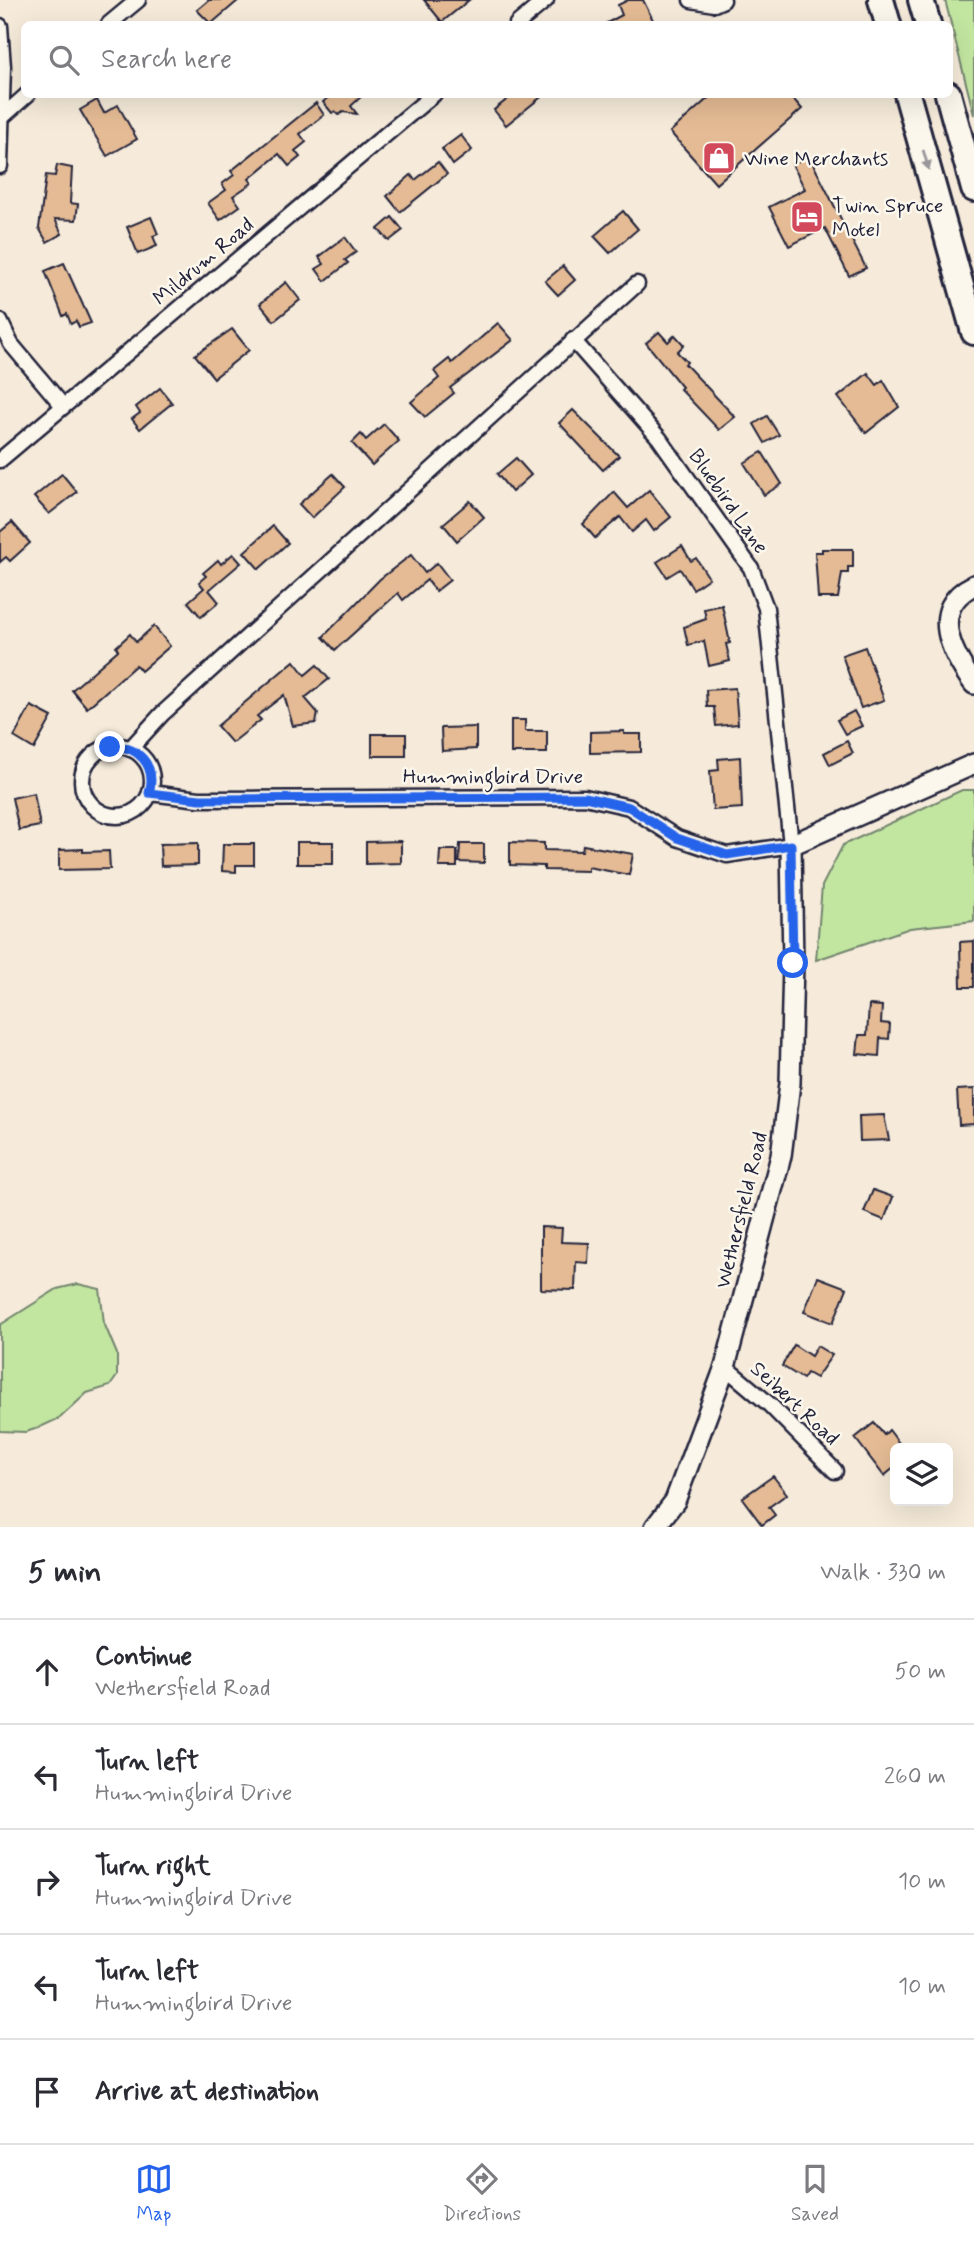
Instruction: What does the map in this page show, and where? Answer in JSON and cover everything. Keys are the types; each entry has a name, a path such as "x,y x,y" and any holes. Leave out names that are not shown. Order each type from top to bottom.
{"highway":[{"path":"881,0 887,21"},
{"path":"922,0 927,21"},
{"path":"908,98 974,332"},
{"path":"949,98 974,189"}],"street":[{"path":"113,21 138,0"},
{"path":"521,21 546,0"},
{"path":"691,0 714,4 723,0"},
{"path":"0,26 0,166"},
{"path":"2,117 23,98"},
{"name":"Mildrum Road","path":"0,460 429,98"},
{"path":"130,749 172,705 637,284"},
{"path":"0,321 11,344 63,406"},
{"name":"Bluebird Lane","path":"573,340 659,438 751,568 766,608 791,845"},
{"path":"974,585 957,598 948,615 947,633 951,650 974,684"},
{"path":"110,747 130,749 142,756 149,768 149,793 135,810 117,815 100,811 85,795 83,776 91,758 110,747"},
{"name":"Hummingbird Drive","path":"149,793 200,799 585,797 629,807 677,838 727,855 791,845 974,764"},
{"name":"Wethersfield Road","path":"655,1527 675,1501 725,1367 781,1156 790,1083 793,963 791,845"},
{"name":"Seibert Road","path":"725,1367 770,1405 835,1471"}],"green space":[{"path":"945,0 974,0 974,115 953,32 953,21 950,21"},
{"path":"962,790 974,790 974,921 910,928 816,960 822,886 843,845"},
{"path":"78,1284 100,1289 104,1323 117,1354 117,1376 110,1386 87,1393 60,1418 26,1432 0,1431 0,1325 57,1289"}],"building":[{"path":"209,0 239,0 214,21 208,21 197,10"},
{"path":"424,0 469,0 443,21"},
{"path":"628,0 643,0 654,21 611,21 622,15 618,5"},
{"path":"328,98 360,98 351,106 357,114 343,112 339,115 335,111 332,113 323,102"},
{"path":"509,98 540,98 506,125 494,110"},
{"name":"Wine Merchants","path":"708,98 792,98 802,109 716,184 670,132"},
{"path":"97,100 104,113 118,105 137,139 107,156 80,110"},
{"path":"316,103 324,115 300,134 306,142 295,151 300,157 289,166 279,154 249,179 252,183 233,196 240,206 220,220 208,203 226,190 222,184 234,175 231,171"},
{"path":"461,135 472,150 453,165 442,149"},
{"name":"Twin Spruce Motel","path":"809,156 866,268 849,276 825,228 789,246 769,207 805,189 792,164"},
{"path":"438,162 447,174 400,212 387,196 411,175 415,180"},
{"path":"57,165 72,168 70,203 78,204 76,220 55,219 62,234 47,242 39,228 46,175 55,176"},
{"path":"623,211 638,229 610,253 594,236"},
{"path":"151,217 158,234 153,236 157,246 138,254 127,227"},
{"path":"392,217 403,230 389,241 378,229"},
{"path":"345,237 356,252 345,260 348,263 325,281 316,269 324,264 319,257"},
{"path":"64,263 91,323 79,327 76,321 71,324 67,314 63,316 45,271"},
{"path":"563,266 575,280 558,295 545,281"},
{"path":"286,282 300,300 274,321 260,304"},
{"path":"498,323 513,340 450,388 454,393 425,417 411,402 439,378 434,371 449,359 452,363"},
{"path":"232,329 249,350 214,378 195,355"},
{"path":"659,332 668,342 675,335 684,345 677,352 687,362 685,364 735,417 719,430 680,389 682,387 646,343"},
{"path":"868,373 877,385 883,380 899,407 866,433 838,397"},
{"path":"160,388 172,403 140,429 132,419 140,413 136,407"},
{"path":"573,410 619,456 603,470 559,423"},
{"path":"767,416 779,435 765,443 754,424"},
{"path":"384,424 399,441 372,465 352,443 361,434 366,440"},
{"path":"762,452 782,484 764,495 744,463"},
{"path":"516,458 531,475 512,492 497,474"},
{"path":"62,474 77,492 49,514 34,497"},
{"path":"333,474 345,487 312,518 299,504"},
{"path":"649,490 671,517 654,531 646,520 632,532 620,517 595,538 583,524 614,492 628,508"},
{"path":"470,501 484,517 457,541 443,524"},
{"path":"12,522 30,543 10,561 6,557 0,562 0,532"},
{"path":"273,526 288,543 259,569 244,552"},
{"path":"682,546 691,561 696,558 709,578 693,589 680,569 667,577 657,562"},
{"path":"822,549 853,549 853,567 848,567 848,573 842,573 838,598 818,598 815,552 822,552"},
{"path":"233,554 241,563 209,590 219,602 201,617 188,602 204,588 199,582 206,576 203,573 218,560 221,564"},
{"path":"411,555 425,573 437,563 450,580 436,591 427,580 403,600 398,593 335,650 323,637 380,579"},
{"path":"722,605 730,643 726,644 730,661 709,666 704,641 688,645 684,627 706,619 704,609"},
{"path":"154,626 170,646 141,671 136,665 87,708 72,690 118,650 116,647 130,634 136,642"},
{"path":"865,647 884,700 861,708 842,655"},
{"path":"294,661 305,675 317,665 329,679 305,698 318,713 316,723 293,726 284,695 257,716 261,720 232,743 217,726"},
{"path":"735,688 738,724 716,726 714,707 707,707 706,690"},
{"path":"31,706 52,717 34,749 14,737"},
{"path":"854,711 862,726 845,734 837,720"},
{"path":"511,720 525,720 525,731 547,731 547,753 511,753"},
{"path":"476,727 476,749 442,751 441,728"},
{"path":"624,731 624,734 641,734 641,752 590,753 590,732"},
{"path":"372,734 406,734 406,756 372,756"},
{"path":"847,741 853,753 830,765 824,753"},
{"path":"740,757 742,808 713,810 710,771 719,770 718,759"},
{"path":"34,793 40,826 19,830 12,798"},
{"path":"401,841 401,863 366,864 366,842"},
{"path":"297,842 333,842 333,864 297,864"},
{"path":"510,842 544,843 544,850 582,851 583,845 633,854 629,875 588,867 588,871 544,870 544,866 510,865"},
{"path":"198,843 198,865 161,866 160,844"},
{"path":"223,844 254,844 254,865 236,865 236,872 222,871"},
{"path":"460,844 484,844 484,863 459,862"},
{"path":"83,849 83,852 109,851 110,869 59,870 59,850"},
{"path":"440,850 457,850 457,867 439,867"},
{"path":"974,941 974,987 961,987 960,942"},
{"path":"869,1005 882,1006 881,1023 890,1024 889,1039 880,1038 879,1056 857,1054 859,1035 867,1035"},
{"path":"974,1089 974,1124 959,1125 957,1090"},
{"path":"884,1115 889,1140 860,1141 859,1116"},
{"path":"873,1190 893,1197 884,1220 864,1212"},
{"path":"541,1227 562,1228 561,1242 589,1243 588,1263 576,1262 575,1290 541,1289"},
{"path":"818,1277 847,1288 833,1323 804,1312"},
{"path":"794,1345 811,1356 817,1346 832,1355 816,1378 807,1373 803,1379 782,1366"},
{"path":"874,1423 884,1435 889,1430 899,1443 890,1443 890,1471 884,1476 855,1438"},
{"path":"773,1476 787,1494 769,1507 775,1515 762,1525 742,1498"}],"place":[{"name":"Wine Merchants","path":"719,158"},
{"name":"Twin Spruce Motel","path":"807,217"}],"route":[{"path":"110,747 125,747 144,758 151,776 149,793 200,799 585,797 629,807 677,838 727,855 791,845 793,963"}]}
